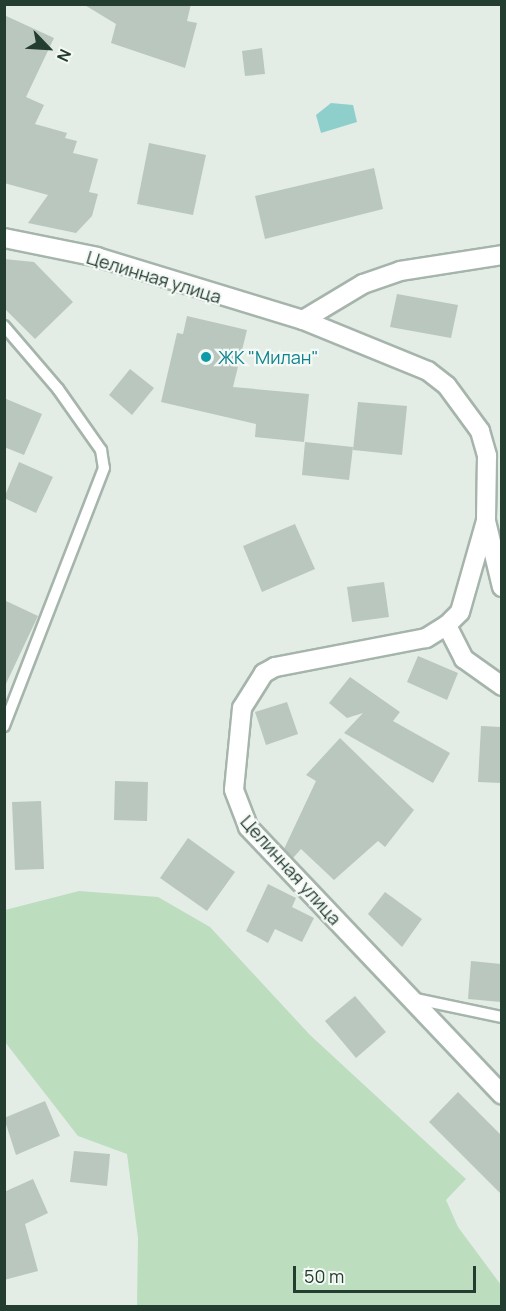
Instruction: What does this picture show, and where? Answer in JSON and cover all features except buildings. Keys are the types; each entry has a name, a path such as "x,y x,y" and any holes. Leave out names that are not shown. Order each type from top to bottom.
{"street":[{"name":"Целинная улица","path":"4,238 98,257 303,320 406,359 447,386 480,431 487,456 486,521 501,587"},
{"path":"303,320 363,284 400,271 501,255"},
{"name":"Целинная улица","path":"486,521 460,612 447,625 426,638 264,673 242,708 236,750 234,790 248,827 501,1095"},
{"path":"447,625 464,659 501,686"}],"lane":[{"path":"4,326 64,398 101,450 104,468 4,726"},
{"path":"411,998 501,1017"}],"green space":[{"path":"79,891 158,897 210,927 310,1035 466,1179 446,1200 458,1227 501,1285 501,1306 137,1306 138,1238 127,1154 78,1136 5,1042 5,910"}],"water":[{"path":"331,103 353,105 357,122 321,133 316,115"}],"place":[{"name":"ЖК \"Милан\"","path":"206,357"}]}
